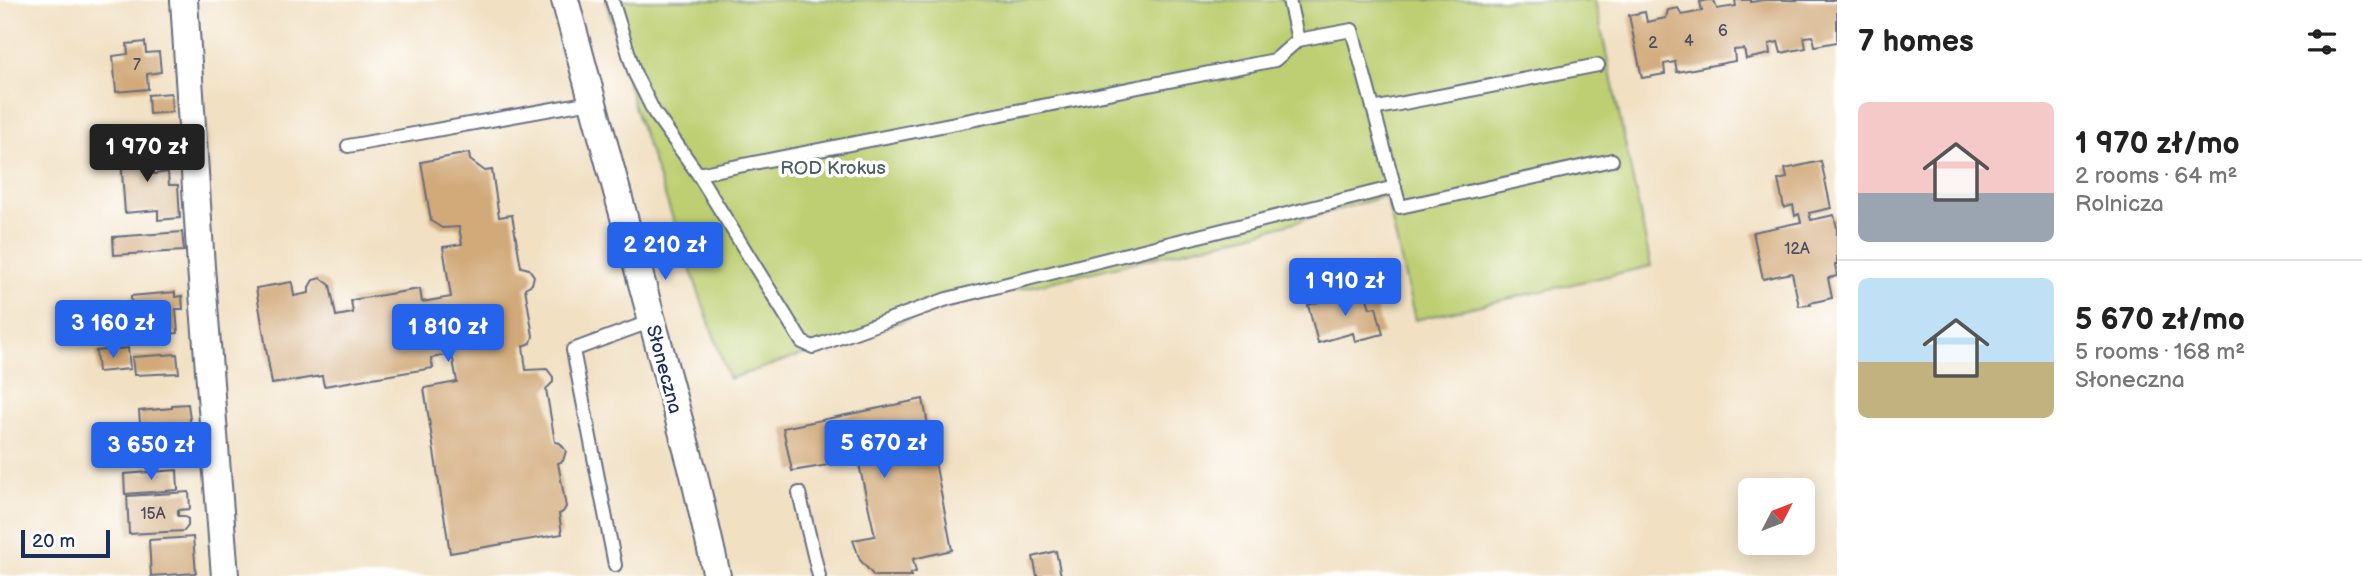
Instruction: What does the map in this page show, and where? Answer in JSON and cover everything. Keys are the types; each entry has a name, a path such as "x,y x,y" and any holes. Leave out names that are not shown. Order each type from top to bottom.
{"street":[{"path":"184,0 225,576"},
{"name":"Słoneczna","path":"565,0 694,475 717,576"}],"lane":[{"path":"612,0 630,61 649,102 698,174 802,342 813,347 947,299 1395,187"},
{"path":"1289,0 1298,40"},
{"path":"698,174 1275,60 1298,40 1352,30 1400,207 1612,160"},
{"path":"1373,109 1598,65"},
{"path":"348,146 591,102"},
{"path":"615,565 573,350 652,321"},
{"path":"799,493 819,576"}],"green space":[{"name":"ROD Krokus","path":"606,0 1595,0 1651,266 1415,320 1386,196 1246,236 948,306 729,379 635,110"}],"building":[{"path":"1714,0 1717,9 1736,6 1735,0 1837,0 1837,42 1815,46 1813,36 1804,37 1806,48 1781,53 1778,42 1769,44 1770,54 1746,59 1744,49 1734,50 1735,61 1677,72 1675,62 1664,64 1665,74 1642,78 1629,15 1645,12 1647,22 1666,18 1668,10 1678,8 1682,15 1702,11 1700,2"},
{"path":"145,42 146,53 159,52 161,72 147,74 148,89 116,92 113,56 128,54 127,44"},
{"path":"171,93 172,112 149,114 148,95"},
{"path":"152,143 154,174 168,172 169,185 178,185 180,218 158,220 158,210 125,213 120,145"},
{"path":"469,153 470,160 485,171 492,170 499,217 512,215 521,267 529,269 534,276 532,284 525,288 533,336 531,343 523,346 526,370 547,369 553,377 553,382 546,389 555,442 560,443 566,451 563,461 558,463 566,507 559,514 562,534 450,553 424,388 457,382 452,354 431,358 433,368 324,386 322,376 272,384 256,288 292,282 294,296 309,293 313,280 321,278 330,285 336,316 353,313 351,300 420,289 422,302 451,297 443,247 462,244 459,227 442,228 431,221 421,162"},
{"path":"1821,161 1831,208 1809,213 1811,220 1834,215 1837,228 1837,276 1828,278 1832,298 1799,306 1792,273 1763,279 1753,232 1801,222 1799,214 1795,216 1793,205 1784,208 1778,180 1787,178 1785,169"},
{"path":"182,232 184,251 114,255 113,237"},
{"path":"1364,289 1370,308 1376,307 1383,334 1355,341 1353,333 1318,343 1308,305"},
{"path":"175,292 175,297 182,296 183,309 176,309 178,333 165,334 165,329 133,331 131,296"},
{"path":"128,348 130,369 98,372 96,351"},
{"path":"177,354 179,373 134,375 132,357"},
{"path":"923,399 952,550 913,559 916,572 911,573 911,576 874,576 860,560 853,540 875,536 858,460 792,471 783,428"},
{"path":"188,404 193,443 142,447 139,411"},
{"path":"177,470 178,490 125,494 124,474"},
{"path":"189,492 190,509 178,510 178,516 188,519 188,526 184,531 129,534 127,496"},
{"path":"193,537 196,573 151,576 149,540"},
{"path":"1056,551 1061,576 1037,576 1033,557"}]}
